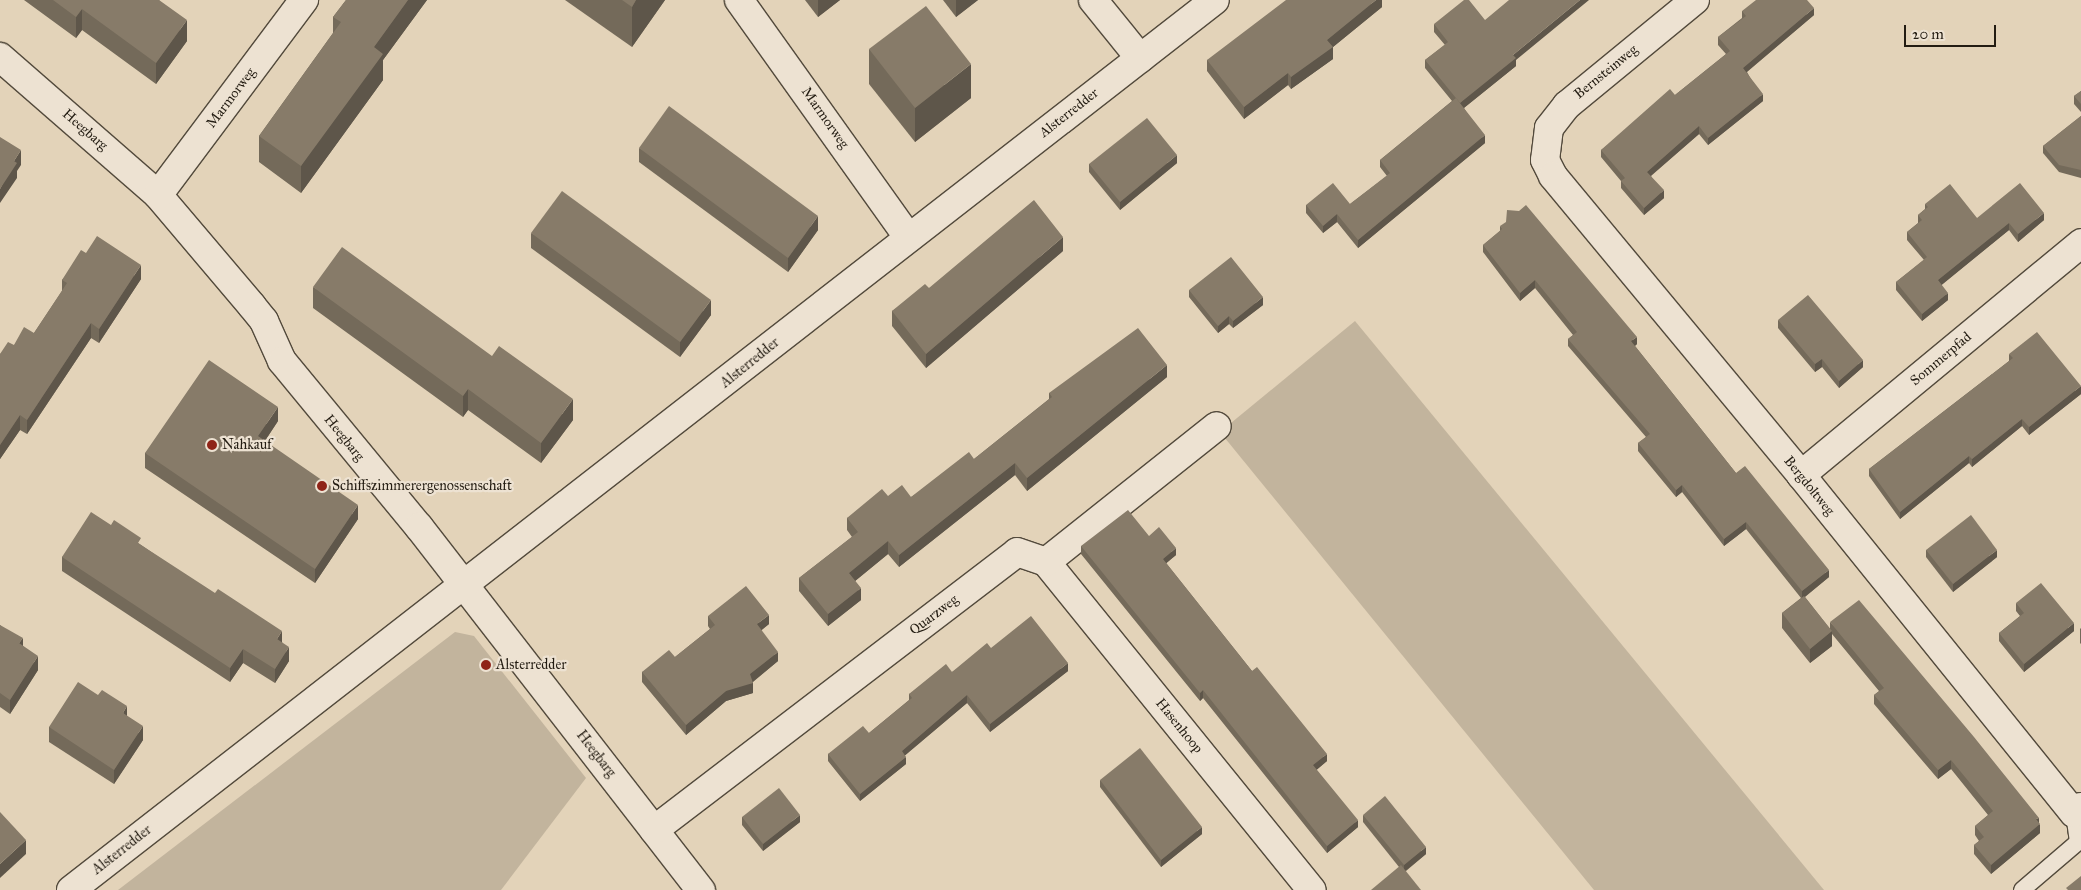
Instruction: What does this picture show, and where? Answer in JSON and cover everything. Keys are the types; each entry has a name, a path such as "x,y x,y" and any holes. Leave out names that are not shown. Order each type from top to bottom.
{"street":[{"name":"Marmorweg","path":"158,195 304,0"},
{"name":"Marmorweg","path":"739,0 909,238"},
{"path":"1093,0 1140,58"},
{"name":"Alsterredder","path":"71,890 466,586 1214,0"},
{"name":"Bernsteinweg","path":"1545,160 1549,128 1566,105 1696,0"},
{"name":"Heegbarg","path":"0,57 158,195 264,321 282,361 466,586 701,890"},
{"name":"Bergdoltweg","path":"1545,160 1553,176 2077,810"},
{"name":"Sommerpfad","path":"1801,475 2081,243"},
{"path":"1046,562 1217,426"},
{"name":"Quarzweg","path":"654,830 1017,552 1046,562"},
{"name":"Hasenhoop","path":"1046,562 1304,887"}],"lane":[{"path":"2022,890 2078,842 2077,810"}],"shaded area":[{"path":"1355,321 1824,890 1594,890 1220,432"},
{"path":"455,632 474,636 586,778 501,890 118,890"}],"building":[{"path":"53,0 159,0 187,20 156,63 82,9 76,17"},
{"path":"346,0 408,0 374,47 383,54 301,166 259,136 341,22 333,17"},
{"path":"622,0 636,0 632,7"},
{"path":"1286,0 1376,0 1327,40 1333,47 1291,77 1288,73 1244,107 1207,60"},
{"path":"1464,0 1469,0 1485,20 1509,0 1580,0 1513,55 1516,58 1460,103 1425,60 1448,42 1434,24"},
{"path":"1756,0 1807,0 1814,8 1743,68 1763,94 1708,138 1699,126 1647,172 1664,190 1644,208 1621,181 1625,178 1601,150 1670,89 1675,95 1730,51 1718,37 1746,16 1742,11"},
{"path":"926,6 971,64 915,108 869,49"},
{"path":"2081,91 2081,104 2074,96"},
{"path":"1456,98 1485,135 1358,240 1337,214 1323,226 1306,205 1333,183 1350,204 1390,173 1380,160"},
{"path":"669,106 818,216 788,258 639,148"},
{"path":"2081,116 2081,170 2059,165 2043,146"},
{"path":"1147,118 1177,155 1120,202 1089,164"},
{"path":"0,137 21,150 14,161 17,163 0,189"},
{"path":"2020,183 2044,213 2018,234 2009,223 1938,280 1948,293 1922,314 1896,282 1927,257 1907,232 1922,220 1918,215 1928,207 1925,204 1950,184 1977,218"},
{"path":"562,191 711,300 680,342 531,233"},
{"path":"1034,200 1063,237 926,354 892,311 925,284 929,288"},
{"path":"1526,205 1637,337 1631,341 1736,473 1745,466 1829,570 1802,591 1746,522 1724,539 1682,485 1676,490 1638,443 1650,434 1568,339 1577,332 1535,280 1520,293 1483,245 1502,229 1500,226 1506,222 1507,210 1519,211"},
{"path":"97,236 141,265 99,329 91,323 27,420 20,415 0,445 0,354 8,342 14,345 24,327 34,333 67,283 62,280 81,250 86,253"},
{"path":"342,247 492,356 499,346 573,399 541,443 468,389 463,396 313,287"},
{"path":"1231,257 1263,297 1233,321 1229,316 1218,326 1189,290"},
{"path":"1808,295 1863,360 1839,381 1822,359 1815,364 1778,320"},
{"path":"1138,328 1167,365 1027,478 1015,463 899,555 888,541 849,573 861,588 828,614 799,578 858,532 847,518 882,489 888,496 902,485 911,497 969,452 974,459 1052,397 1049,393"},
{"path":"2037,332 2081,386 2029,427 2022,419 1972,459 1969,456 1900,512 1869,469 2013,358 2009,354"},
{"path":"209,360 278,407 258,436 358,505 315,569 145,453"},
{"path":"1128,510 1149,536 1159,527 1176,548 1163,559 1252,671 1257,667 1327,754 1313,765 1358,820 1327,846 1203,690 1200,693 1081,546"},
{"path":"91,512 111,525 114,520 141,538 138,543 215,593 218,589 282,631 277,639 289,647 275,669 243,649 230,668 62,557"},
{"path":"1971,515 1997,550 1953,584 1926,550"},
{"path":"2041,583 2074,623 2024,664 1999,633 2024,613 2016,603"},
{"path":"746,586 769,615 757,624 778,652 750,674 753,683 726,691 686,725 642,672 669,650 675,657 715,625 708,616"},
{"path":"1804,596 1832,631 1810,649 1782,613"},
{"path":"1859,600 2039,818 2036,819 2040,824 1991,865 1974,845 1984,837 1975,826 1993,811 1951,760 1938,770 1874,695 1884,688 1830,622"},
{"path":"1031,616 1068,663 990,724 967,695 902,751 906,757 860,794 828,754 863,726 869,733 912,698 909,694 946,664 952,672 987,643 991,648"},
{"path":"0,625 23,638 19,643 38,656 10,700 0,693"},
{"path":"78,682 98,695 102,690 127,706 123,713 143,726 114,770 49,727"},
{"path":"1140,748 1202,827 1161,860 1100,780"},
{"path":"779,788 800,815 763,844 742,817"},
{"path":"1385,796 1426,847 1404,865 1363,815"},
{"path":"0,812 26,840 0,864"},
{"path":"1401,865 1421,890 1371,890"},
{"path":"2081,876 2081,890 2068,890 2066,888"}],"place":[{"name":"Nahkauf","path":"212,445"},
{"name":"Schiffszimmerergenossenschaft","path":"322,486"},
{"name":"Alsterredder","path":"486,665"}]}
